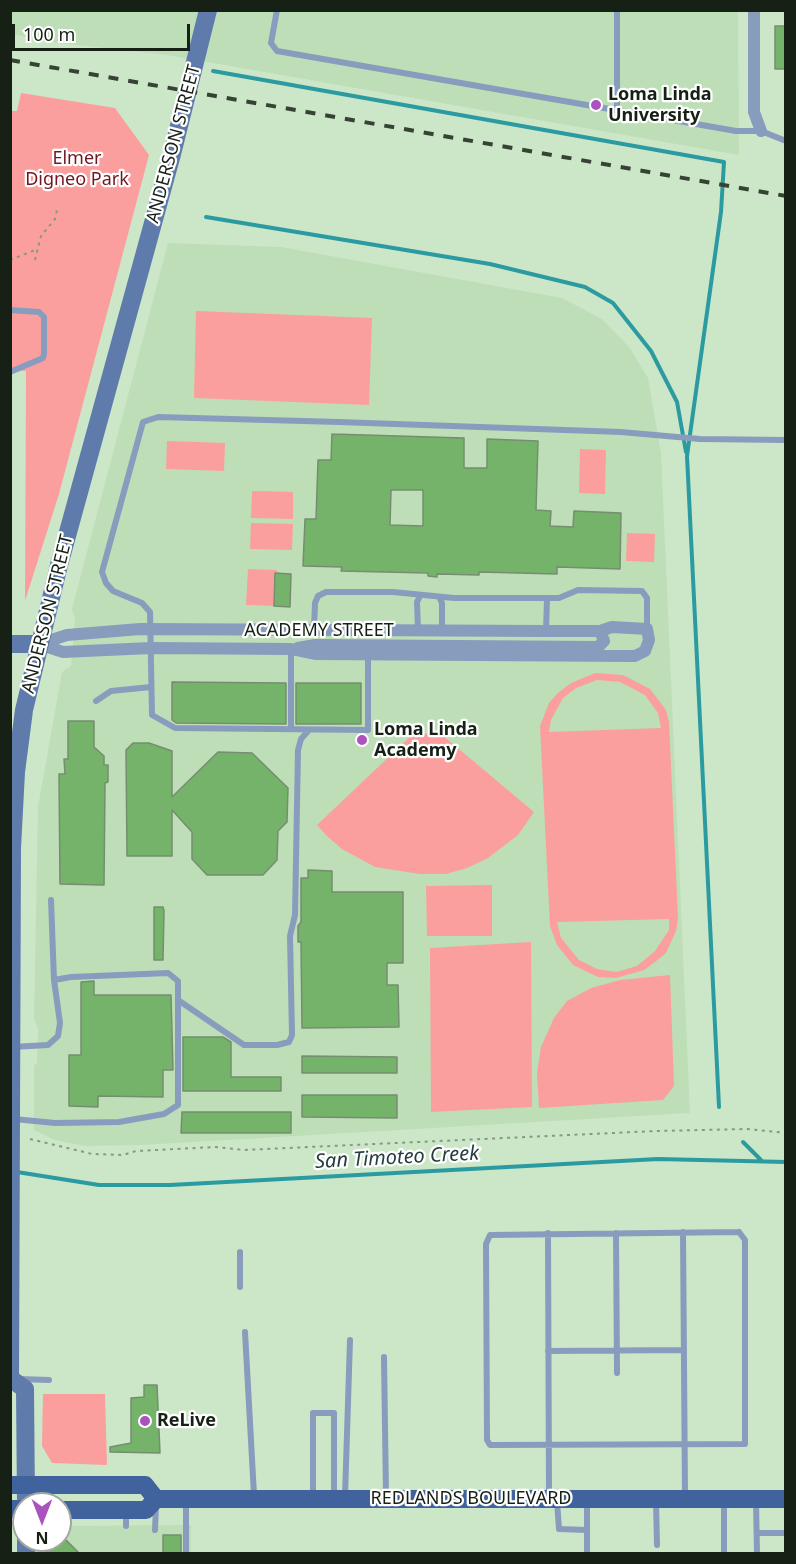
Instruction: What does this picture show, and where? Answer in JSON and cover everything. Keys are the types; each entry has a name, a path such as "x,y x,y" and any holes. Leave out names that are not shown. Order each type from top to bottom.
{"main road":[{"name":"ANDERSON STREET","path":"11,1377 12,848 16,772 24,710 39,644 172,154 208,10"},
{"name":"ACADEMY STREET","path":"10,644 39,644"},
{"path":"11,1377 25,1389 18,1485 126,1481 145,1485 156,1499"},
{"name":"REDLANDS BOULEVARD","path":"72,1511 126,1518 146,1510 156,1499 786,1499"}],"street":[{"path":"754,10 754,112 761,131"},
{"name":"ACADEMY STREET","path":"39,644 66,635 151,630 600,631 612,627 647,629 649,640 645,651 635,656 315,654 291,649"},
{"name":"ACADEMY STREET","path":"39,644 63,652 152,648 291,649 315,645 598,647 604,641 600,631"}],"lane":[{"path":"277,10 271,44 277,51 736,131 761,131 786,141"},
{"path":"617,10 617,110"},
{"path":"10,310 39,312 44,317 44,353 43,358 10,372"},
{"path":"368,654 368,730 175,728 152,715 152,648 147,608 113,591 106,583 102,572 139,429 148,419 339,422 621,432 700,439 786,440"},
{"path":"315,630 315,603 318,596 326,592 393,592 439,597 559,598 578,590 642,591 647,598 647,629"},
{"path":"418,631 417,602 420,596"},
{"path":"439,597 442,631"},
{"path":"546,631 547,598"},
{"path":"291,649 291,729"},
{"path":"96,701 111,691 151,687"},
{"path":"178,1000 244,1045 277,1045 289,1042 291,1035 290,936 295,915 298,750 309,729"},
{"path":"11,1047 48,1045 58,1036 60,1023 54,980 51,900"},
{"path":"11,1119 47,1123 119,1122 164,1114 178,1105 178,981 168,973 71,977 54,980"},
{"path":"684,1232 685,1499"},
{"path":"684,1232 739,1232 745,1240 747,1439 742,1446 496,1447 487,1440 486,1244 490,1235 684,1232"},
{"path":"548,1233 549,1447 553,1499 559,1529 587,1530"},
{"path":"616,1233 617,1373"},
{"path":"240,1252 240,1287"},
{"path":"245,1332 254,1499"},
{"path":"340,1499 350,1340"},
{"path":"548,1351 684,1350"},
{"path":"384,1357 386,1499"},
{"path":"11,1377 49,1380"},
{"path":"313,1499 313,1413 334,1413 340,1499"},
{"path":"155,1530 156,1499"},
{"path":"186,1499 186,1554"},
{"path":"587,1499 587,1554"},
{"path":"656,1499 657,1545"},
{"path":"724,1499 724,1554"},
{"path":"756,1499 757,1554"},
{"path":"757,1533 786,1533"}],"path":[{"path":"35,260 43,232 56,219 57,210"},
{"path":"10,260 36,250"},
{"path":"30,1139 92,1154 123,1155 148,1150 215,1147 256,1149 656,1131 747,1129 786,1133"}],"shaded area":[{"name":"Loma Linda University","path":"10,11 738,11 739,155 167,55 51,42 11,34"},
{"name":"Loma Linda Academy","path":"168,243 281,247 562,298 602,319 630,348 648,378 661,453 690,1113 141,1145 85,1146 55,1140 34,1130 34,1066 37,1063 38,1028 34,1020 38,807 62,672 71,666 75,618 72,609"},
{"path":"191,1525 191,1553 41,1553 72,1552 72,1526"}],"green space":[{"name":"Elmer Digneo Park","path":"21,93 115,108 149,155 59,494 25,601 26,371 12,370 10,335 10,111 17,111"},
{"path":"196,311 372,318 369,405 194,398"},
{"path":"167,441 225,443 224,471 166,469"},
{"path":"580,449 606,450 605,494 579,493"},
{"path":"252,491 293,492 293,519 251,518"},
{"path":"251,523 293,524 292,550 250,549"},
{"path":"627,533 655,534 654,562 626,561"},
{"path":"248,569 277,570 276,606 246,605"},
{"path":"595,673 623,675 650,689 666,710 669,722 678,918 676,931 666,953 655,962 644,970 616,978 598,977 573,965 557,945 550,926 540,726 549,703 571,683","holes":["597,680 620,682 645,695 658,713 661,728 549,732 551,720 563,698 576,688","669,919 669,930 655,951 637,966 616,972 597,969 579,960 561,938 557,922"]},
{"path":"414,733 441,734 534,812 518,835 488,858 467,868 446,874 420,874 375,867 342,849 327,836 317,825"},
{"path":"492,885 492,936 427,936 426,886"},
{"path":"531,942 532,1107 431,1112 430,948"},
{"path":"670,975 674,1086 663,1100 539,1108 537,1073 541,1047 554,1018 567,1001 591,988 620,980"},
{"path":"43,1394 105,1394 107,1465 52,1463 42,1446"}],"building":[{"path":"775,26 786,26 786,69 775,69"},
{"path":"332,434 464,438 464,468 487,468 487,439 538,441 536,510 551,511 550,526 573,527 574,511 621,513 620,569 557,567 557,574 479,572 479,575 437,574 437,577 428,576 428,573 341,571 342,567 303,566 305,519 316,519 318,460 331,460","holes":["391,490 423,490 423,526 390,525"]},
{"path":"275,573 291,574 290,607 274,606"},
{"path":"172,682 286,683 286,724 176,723 172,720"},
{"path":"296,683 361,683 361,724 296,724"},
{"path":"68,721 94,721 94,747 104,756 104,765 108,765 108,782 105,783 104,885 60,884 59,774 65,774 64,759 68,759"},
{"path":"133,743 149,743 172,751 172,797 218,752 252,753 288,788 287,822 278,831 277,860 263,875 207,875 192,859 192,832 172,810 172,856 127,856 126,750"},
{"path":"308,870 332,871 332,892 403,892 403,963 387,963 387,985 398,985 399,1027 302,1028 301,942 298,942 298,926 301,922 301,878 308,878"},
{"path":"154,907 163,907 164,911 163,960 154,960"},
{"path":"94,981 94,995 171,995 173,1070 163,1070 163,1097 98,1096 98,1107 69,1106 69,1055 81,1055 81,982"},
{"path":"183,1037 223,1037 231,1042 231,1077 281,1077 281,1091 183,1091"},
{"path":"302,1056 397,1057 397,1073 302,1073"},
{"path":"302,1095 397,1095 397,1118 302,1117"},
{"path":"182,1112 291,1112 291,1133 181,1133"},
{"name":"ReLive","path":"144,1385 157,1385 160,1453 110,1452 110,1447 131,1443 131,1398 144,1397"},
{"path":"163,1535 181,1535 181,1554 163,1554"},
{"path":"72,1546 80,1554 44,1554 46,1552 72,1552"}],"waterway":[{"path":"213,71 724,162 721,212 687,456 719,1107"},
{"path":"206,217 490,264 585,287 613,303 651,351 677,402 686,452"},
{"path":"743,1142 761,1160"},
{"name":"San Timoteo Creek","path":"17,1172 99,1185 170,1185 658,1159 786,1162"}],"railway":[{"path":"10,60 786,196"}],"place":[{"name":"Loma Linda University","path":"596,105"},
{"name":"Loma Linda Academy","path":"362,740"},
{"name":"ReLive","path":"145,1421"}]}
